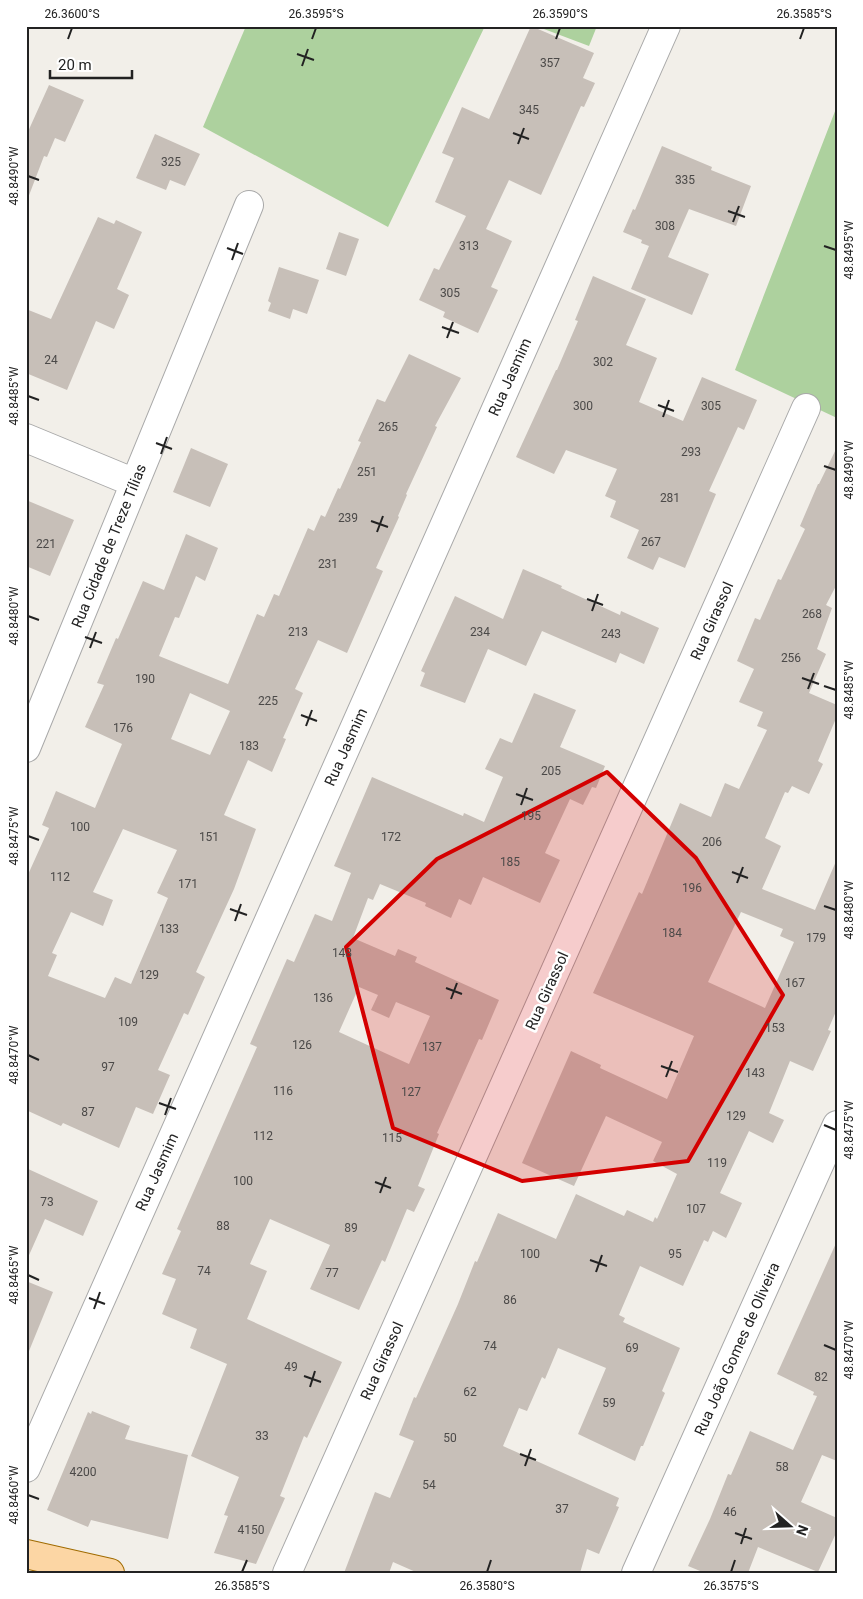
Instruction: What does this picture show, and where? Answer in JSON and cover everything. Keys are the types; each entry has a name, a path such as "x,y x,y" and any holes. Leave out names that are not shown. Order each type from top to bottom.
{"main road":[{"path":"26,1554 110,1573"}],"street":[{"name":"Rua Jasmim","path":"26,1468 666,26"},
{"name":"Rua Cidade de Treze Tílias","path":"26,748 249,206"},
{"name":"Rua Girassol","path":"288,1573 806,408"},
{"path":"26,438 135,483"},
{"name":"Rua João Gomes de Oliveira","path":"636,1573 837,1126"}],"highlighted area":[{"path":"607,772 696,858 783,995 688,1161 522,1181 393,1128 346,947 437,859"}],"green space":[{"path":"246,26 485,26 388,227 203,127"},
{"path":"536,26 597,26 589,46"},
{"path":"837,106 837,418 735,370"}],"building":[{"path":"531,26 594,53 583,78 595,83 584,107 581,106 541,195 509,180 486,229 512,241 491,287 498,290 478,333 443,317 445,312 419,300 434,268 439,270 466,216 435,202 454,158 442,153 462,107 489,119"},
{"path":"49,85 84,100 65,142 55,138 47,157 44,156 28,198 26,197 26,136"},
{"path":"155,134 200,154 185,186 170,180 166,190 136,178"},
{"path":"662,146 712,167 711,170 751,186 736,226 689,209 668,257 709,274 692,315 631,289 649,246 641,243 642,240 623,232 633,209 635,210"},
{"path":"98,217 114,224 116,220 142,232 117,289 129,295 114,329 96,321 67,390 26,373 26,309 51,319"},
{"path":"339,232 359,239 346,276 326,269"},
{"path":"279,267 319,280 307,314 293,309 290,319 268,311 271,303 268,301"},
{"path":"593,276 646,299 626,345 657,358 639,402 683,421 702,377 757,400 744,430 738,427 709,491 716,494 685,568 659,557 653,570 627,558 639,530 610,517 616,501 605,496 617,469 566,450 554,474 516,457 578,321 575,320"},
{"path":"409,354 461,378 435,426 437,427 406,494 399,517 376,568 383,571 347,653 318,640 295,689 303,693 283,738 286,739 272,772 248,760 224,815 256,829 234,889 196,972 205,977 188,1015 184,1013 158,1070 170,1075 153,1114 136,1107 119,1148 63,1123 61,1126 26,1110 26,879 49,828 42,825 56,791 95,808 122,744 85,727 104,685 97,683 143,581 164,590 186,534 218,548 205,581 196,576 179,618 175,617 159,656 228,684 257,614 264,617 274,594 279,596 308,528 314,531 321,515 325,517 338,488 340,489 361,442 358,441 377,399 385,402","holes":["190,693 230,711 210,755 171,739","123,829 177,850 157,893 168,898 131,984 115,977 105,998 48,976 57,955 52,953 71,912 103,926 113,900 93,892"]},
{"path":"837,447 837,584 826,605 832,608 817,649 826,654 809,693 837,705 837,716 818,761 823,764 809,794 792,786 788,793 785,792 765,838 781,846 762,889 815,910 837,859 837,1009 828,1030 831,1031 813,1071 790,1061 769,1113 784,1120 773,1143 749,1131 720,1193 742,1203 726,1238 713,1231 708,1242 704,1240 683,1286 640,1266 619,1315 625,1318 623,1322 680,1348 662,1391 665,1393 635,1461 578,1434 606,1368 558,1348 545,1379 542,1377 527,1411 519,1408 503,1446 619,1498 616,1506 619,1507 599,1554 587,1549 580,1573 418,1573 393,1562 389,1573 344,1573 375,1492 390,1498 414,1441 399,1435 414,1397 416,1398 475,1261 477,1262 498,1213 556,1239 576,1194 624,1216 627,1210 653,1222 655,1217 657,1219 677,1174 653,1161 662,1142 606,1116 574,1186 522,1163 571,1051 601,1065 600,1068 667,1099 694,1036 593,993 639,892 642,894 680,803 711,817 725,783 739,789 767,730 757,726 763,712 739,702 754,669 737,661 755,618 760,620 778,579 781,580 805,529 800,526","holes":["741,912 783,929 780,936 794,942 765,1008 708,982"]},
{"path":"191,448 228,464 210,507 173,492"},
{"path":"26,500 74,520 50,576 26,566"},
{"path":"523,569 620,615 621,611 659,628 644,664 620,653 616,663 542,631 526,666 488,649 465,703 420,686 425,673 421,671 455,596 503,619"},
{"path":"534,693 576,710 560,747 605,766 596,788 592,787 583,805 570,799 545,853 560,860 540,903 483,877 471,905 459,899 451,918 425,906 426,903 380,884 373,900 368,898 353,938 395,956 398,949 417,957 415,962 499,1000 482,1040 479,1039 437,1133 439,1134 418,1186 425,1189 414,1212 407,1209 385,1262 382,1260 359,1310 310,1289 330,1245 270,1219 250,1264 267,1271 247,1319 342,1362 307,1438 304,1436 280,1496 285,1498 256,1564 214,1553 228,1516 224,1515 239,1477 191,1456 227,1364 190,1348 197,1329 162,1314 176,1279 162,1274 181,1231 177,1229 257,1047 250,1044 287,959 294,962 315,914 332,921 351,873 334,866 372,777 463,816 464,813 484,822 503,777 485,769 500,738 512,743","holes":["359,987 378,995 371,1010 389,1018 396,1002 430,1016 409,1064 339,1032"]},
{"path":"26,1168 98,1201 83,1236 45,1219 26,1262"},
{"path":"837,1241 837,1461 822,1455 801,1502 837,1518 837,1531 818,1572 758,1547 748,1573 705,1573 688,1566 728,1474 731,1475 750,1431 793,1450 817,1396 813,1395 814,1392 777,1374"},
{"path":"26,1281 53,1292 27,1356 26,1355"},
{"path":"92,1411 130,1426 125,1439 188,1455 168,1539 91,1520 88,1527 47,1510 88,1412 91,1414"}]}
